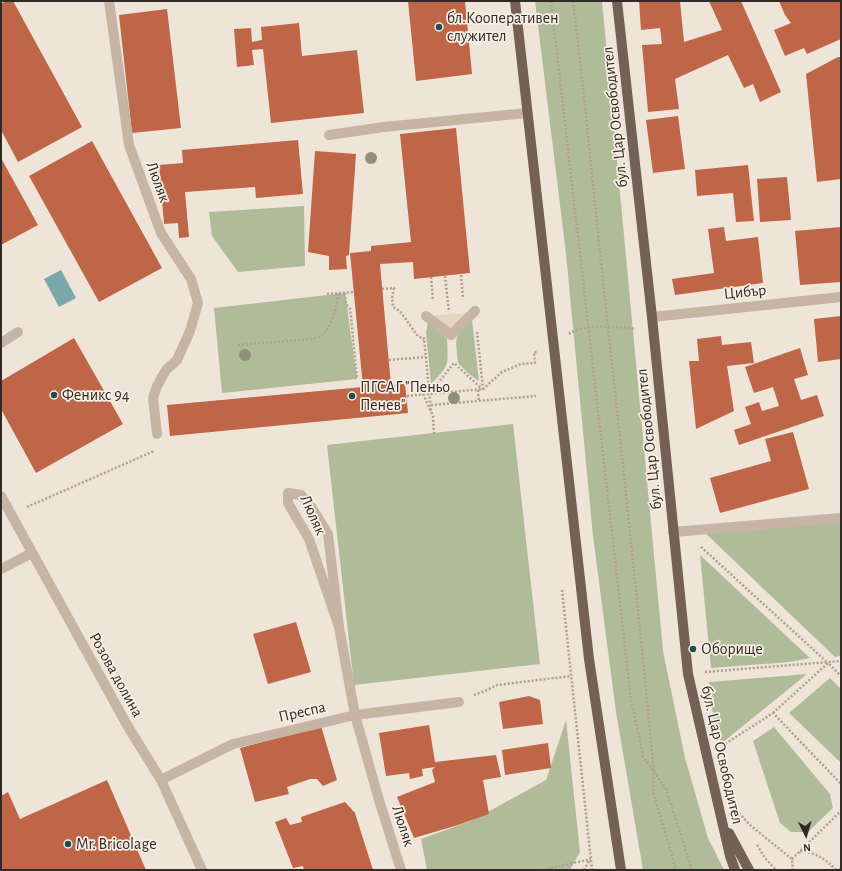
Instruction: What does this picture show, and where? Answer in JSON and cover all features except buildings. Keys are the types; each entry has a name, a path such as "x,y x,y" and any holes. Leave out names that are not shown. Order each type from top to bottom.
{"main road":[{"path":"515,1 589,659 621,870"},
{"name":"бул. Цар Освободител","path":"617,1 652,317 688,674 730,856 735,870"},
{"path":"724,825 749,870"}],"street":[{"name":"Люляк","path":"109,1 129,145 161,233 191,280 198,303 190,331 177,360 166,370 157,386 153,398 157,434"},
{"path":"329,135 384,127 527,113"},
{"name":"Цибър","path":"652,317 841,297"},
{"path":"426,316 451,335 475,311"},
{"path":"1,343 18,332"},
{"name":"Люляк","path":"339,627 309,539 288,503 288,493 302,495 328,534 339,627 355,715 401,870"},
{"name":"Розова долина","path":"1,496 127,725 162,780 202,870"},
{"path":"673,532 841,518"},
{"path":"1,569 32,553"},
{"name":"Преспа","path":"162,780 233,744 355,715 459,702"}],"path":[{"path":"551,1 631,699 643,756 666,789 692,870"},
{"path":"572,1 585,101 608,326 627,490 654,773 653,791 676,870"},
{"path":"461,275 464,306"},
{"path":"445,276 449,315"},
{"path":"431,277 434,308"},
{"path":"382,289 394,288 392,298 393,307 400,311 417,335 425,340"},
{"path":"327,294 354,292"},
{"path":"238,345 311,339 320,336 334,316 340,293"},
{"path":"345,293 346,304 350,309 357,379"},
{"path":"475,311 483,389"},
{"path":"426,316 424,327 431,411"},
{"path":"570,341 569,333 589,328 608,326 653,330"},
{"path":"407,396 483,389 502,372 521,364 535,363 534,352 538,352"},
{"path":"388,360 426,357"},
{"path":"430,393 454,363 483,389"},
{"path":"478,390 479,402"},
{"path":"423,394 433,416 434,433"},
{"path":"430,406 536,396"},
{"path":"12,514 159,449"},
{"path":"700,545 828,662 841,676"},
{"path":"705,672 841,661"},
{"path":"719,748 772,713 828,662"},
{"path":"704,664 706,679"},
{"path":"459,702 496,685 571,676"},
{"path":"772,713 841,784"},
{"path":"737,808 745,826"},
{"path":"792,859 841,811"},
{"path":"739,815 792,859 793,870"},
{"path":"754,841 765,858 776,870"},
{"path":"800,851 812,852 822,857 838,870 841,868"},
{"path":"543,870 591,859 584,870"}],"green space":[{"path":"535,1 602,1 663,651 685,758 708,838 724,870 643,870 616,712 593,536 566,254"},
{"path":"304,206 305,266 238,272 212,236 209,212"},
{"path":"345,293 357,379 222,393 214,308"},
{"path":"472,320 479,381 458,363 457,338 461,331"},
{"path":"428,322 447,339 448,354 445,368 431,384 426,332"},
{"path":"513,424 540,664 354,685 327,445"},
{"path":"841,517 841,656 835,657 703,531"},
{"path":"700,555 810,658 790,662 711,668"},
{"path":"807,674 722,743 718,738 715,731 709,682"},
{"path":"830,678 841,689 841,763 789,713"},
{"path":"566,720 580,852 570,870 427,870 421,839 473,820 546,780"},
{"path":"774,727 830,794 833,808 808,832 791,832 780,823 753,741"}],"shaded area":[{"path":"475,311 451,335 426,316 465,313"}],"water":[{"path":"61,270 76,298 59,307 44,279"}],"place":[{"name":"бл.Кооперативен служител","path":"439,27"},
{"name":"Феникс 94","path":"54,395"},
{"name":"ПГСАГ \"Пеньо Пенев\"","path":"352,396"},
{"name":"Оборище","path":"693,649"},
{"name":"Mr. Bricolage","path":"68,844"}]}
